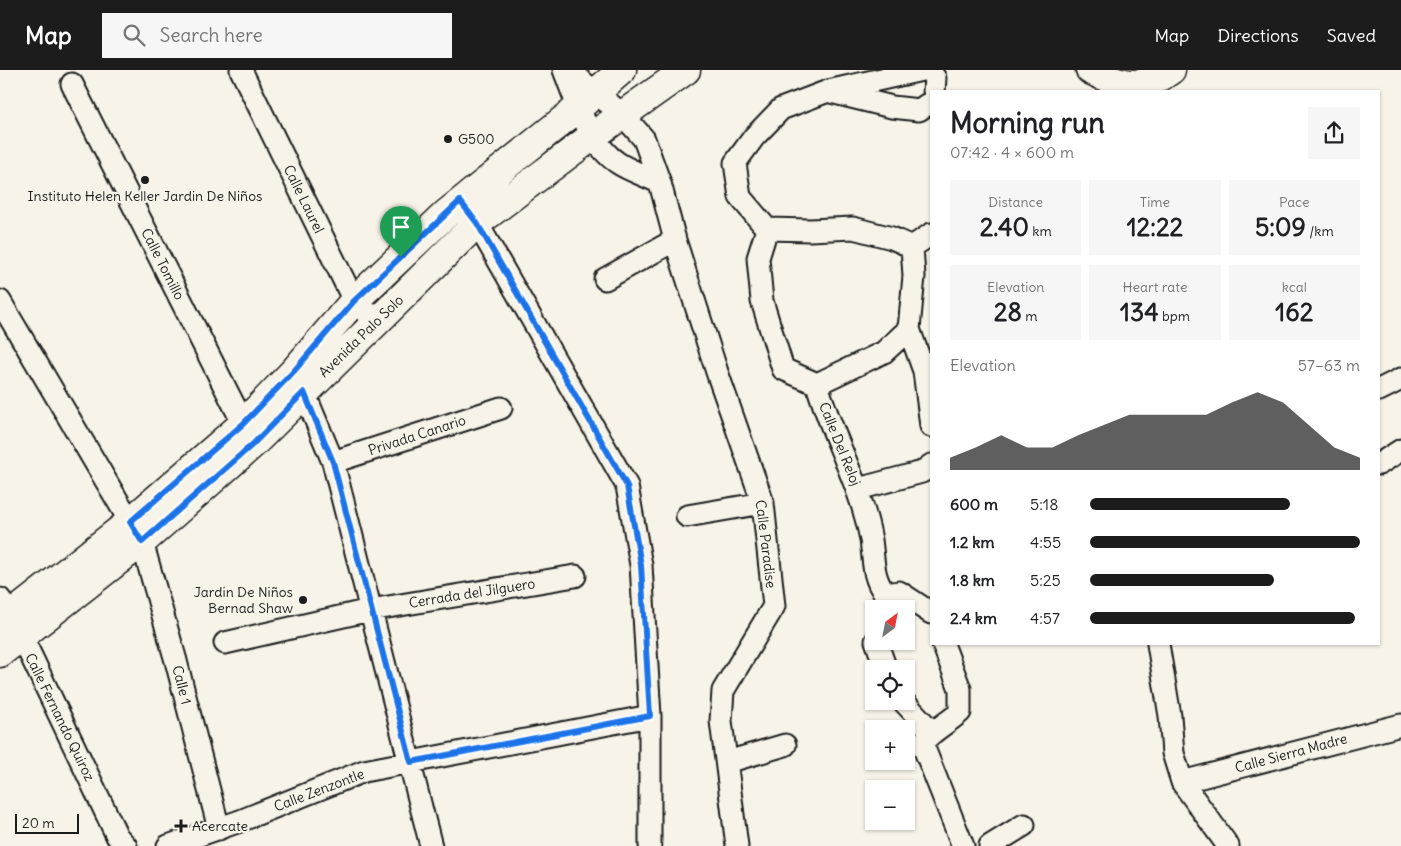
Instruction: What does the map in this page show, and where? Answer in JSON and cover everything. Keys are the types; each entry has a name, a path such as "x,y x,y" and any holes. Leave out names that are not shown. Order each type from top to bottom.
{"main road":[{"name":"Avenida Palo Solo","path":"299,382 354,301 460,201 622,70"},
{"name":"Avenida Palo Solo","path":"0,653 8,619 136,532 248,434 299,382 376,320 477,223 594,135 686,70"},
{"path":"1090,70 1118,84 1144,85 1171,70"}],"street":[{"name":"Calle Laurel","path":"241,70 354,301 376,320"},
{"name":"Calle Paradise","path":"566,70 587,100 623,115 644,140 660,183 675,240 717,372 763,503 774,606 723,691 721,721 737,846"},
{"path":"912,247 892,238 853,228 767,229 740,197 734,163 754,137 781,108 828,91 922,70"},
{"path":"929,70 935,78 934,90"},
{"name":"Calle Tomillo","path":"72,84 248,434"},
{"path":"828,91 892,107 918,110 930,104"},
{"path":"587,100 594,135 618,163 660,183"},
{"path":"460,201 477,223 627,486 641,565 650,716 650,846"},
{"path":"767,229 758,258 762,301 783,369 816,384"},
{"path":"912,247 930,235"},
{"path":"605,279 675,240"},
{"path":"912,247 914,276 908,329 924,370 930,418"},
{"name":"Calle 1","path":"0,301 136,532 176,661 219,829"},
{"name":"Calle Del Reloj","path":"881,600 876,582 870,538 858,489 825,414 816,384 884,352 908,329"},
{"path":"1380,390 1401,379"},
{"path":"299,382 333,462 431,846"},
{"name":"Privada Canario","path":"333,462 501,408"},
{"path":"1380,463 1401,450"},
{"path":"858,489 922,472 930,466"},
{"path":"687,516 763,503"},
{"name":"Cerrada del Jilguero","path":"225,643 370,610 575,576"},
{"name":"Calle Del Reloj","path":"883,600 899,592 911,600"},
{"name":"Calle Del Reloj","path":"915,602 930,612"},
{"name":"Calle Fernando Quiroz","path":"8,619 122,841"},
{"path":"943,645 960,689 960,712 946,725 932,732 922,742 963,846"},
{"path":"1158,645 1170,716 1173,753 1182,782 1228,846"},
{"path":"911,710 932,732"},
{"name":"Calle Zenzontle","path":"168,846 219,829 364,771 650,716"},
{"name":"Calle Sierra Madre","path":"1182,782 1401,725"},
{"path":"727,762 785,745"},
{"path":"990,846 1024,824"}],"place":[{"name":"G500","path":"448,139"},
{"name":"Instituto Helen Keller Jardin De Niños","path":"145,180"},
{"name":"Jardin De Niños Bernad Shaw","path":"303,600"},
{"name":"Acercate","path":"181,826"}],"route":[{"path":"460,201 477,223 627,486 641,565 650,716 411,762 333,462 304,392 253,444 142,542 130,522 243,424 294,371 354,301 401,257 460,201"}]}
